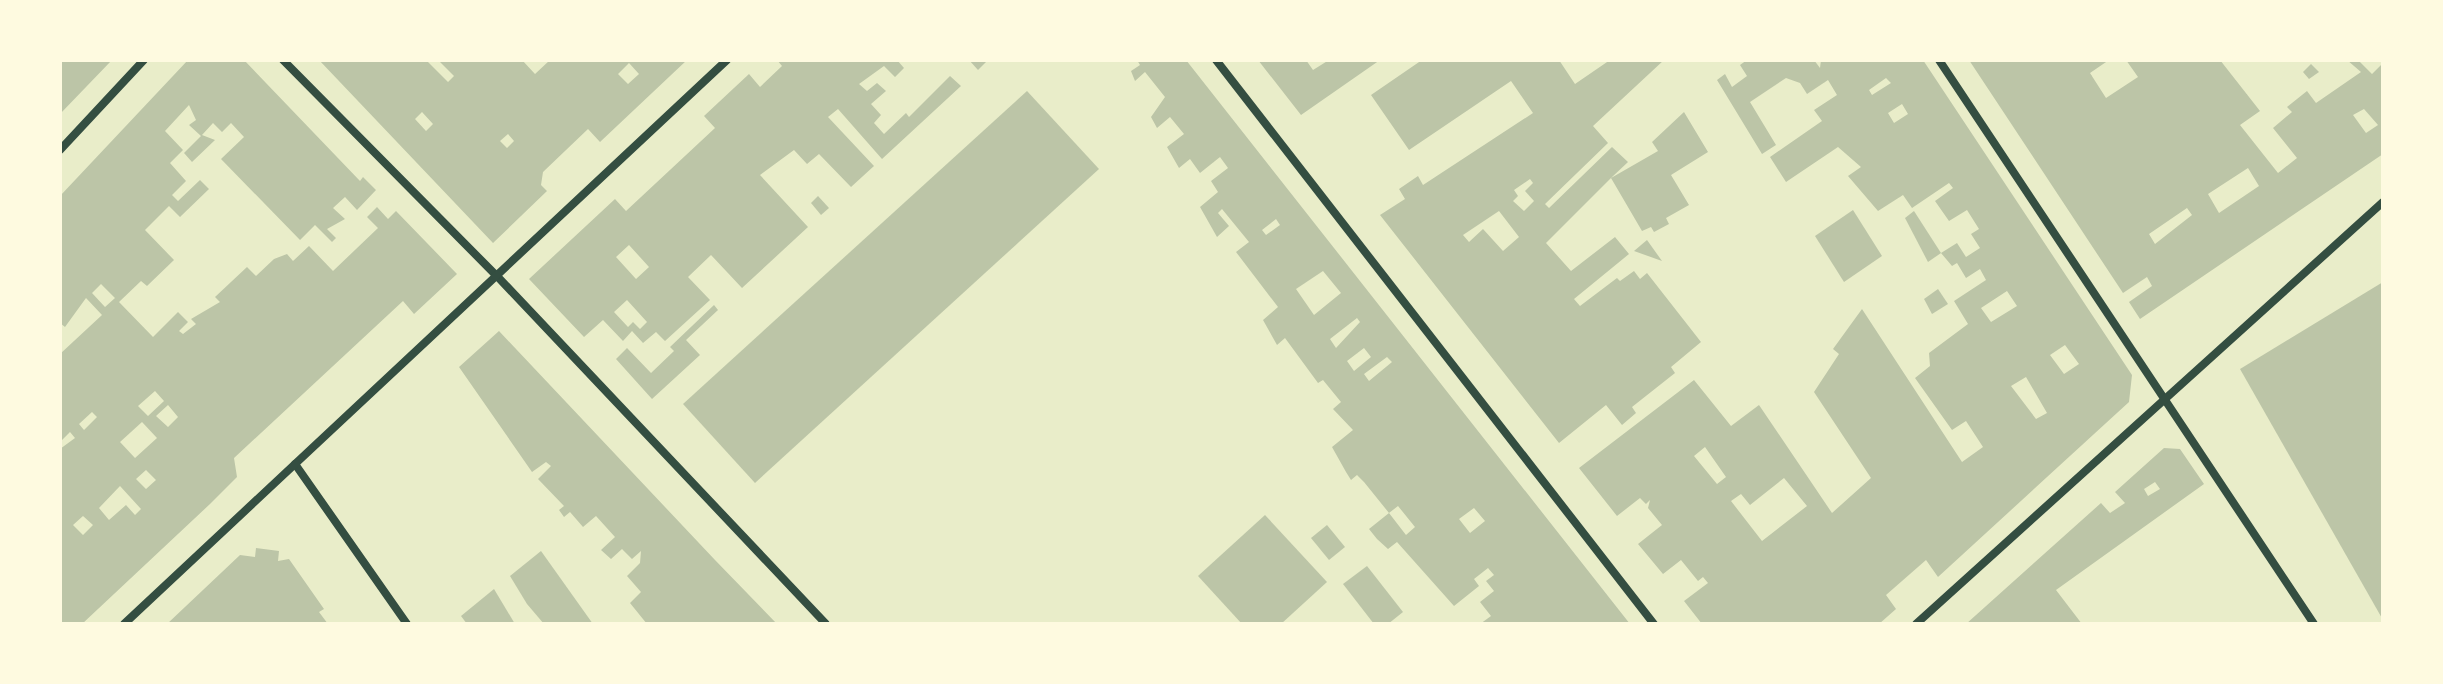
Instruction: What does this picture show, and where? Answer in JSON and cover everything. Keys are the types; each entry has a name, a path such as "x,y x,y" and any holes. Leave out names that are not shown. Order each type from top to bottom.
{"street":[{"path":"60,150 144,60"},
{"path":"283,60 496,275 826,624"},
{"path":"124,624 727,60"},
{"path":"1216,60 1654,624"},
{"path":"1939,60 2314,624"},
{"path":"1916,624 2383,202"},
{"path":"295,464 407,624"}],"building":[{"path":"60,60 112,60 60,114 61,83"},
{"path":"188,60 244,60 360,181 363,177 376,190 357,210 345,197 333,208 345,219 327,229 336,238 332,242 315,225 300,240 221,159 244,137 231,123 222,132 213,123 202,135 215,140 192,162 184,153 201,136 189,125 196,120 189,105 165,131 183,150 170,163 186,181 172,195 178,201 200,180 209,189 180,217 169,206 145,230 174,260 147,286 141,281 119,302 153,337 178,312 188,322 179,331 183,334 196,324 191,319 220,302 215,297 247,267 256,276 274,259 287,254 293,261 309,246 333,271 378,228 367,217 377,207 388,219 396,211 457,274 414,314 403,301 234,458 237,477 82,624 60,624 60,449 75,438 70,432 60,442 60,354 102,315 86,298 65,327 60,323 60,196","holes":["101,284 115,298 105,307 92,293","155,391 164,401 148,416 138,406","168,405 178,417 168,427 156,416","92,412 97,417 84,430 79,424","142,422 157,438 135,458 120,442","146,470 156,480 146,489 136,479","120,486 141,509 135,515 126,505 109,520 99,508","83,516 93,525 83,535 73,525"]},
{"path":"319,60 426,60 448,82 454,76 438,60 522,60 535,74 550,60 687,60 600,142 588,129 543,172 541,185 547,191 493,243","holes":["629,63 639,74 628,84 618,74","422,112 433,124 426,131 415,119","508,134 514,141 507,148 500,141"]},
{"path":"777,60 897,60 904,68 895,77 884,66 859,84 867,91 877,83 886,91 871,104 881,115 874,123 884,134 906,113 909,117 950,76 961,86 882,159 838,109 828,117 874,166 851,187 819,154 807,164 794,150 760,175 808,227 742,288 711,255 688,277 710,300 665,341 656,332 643,343 632,331 623,341 603,320 584,337 529,279 615,199 626,211 715,128 704,116 749,74 760,87 782,66","holes":["629,245 649,267 636,279 616,257","627,300 647,322 640,329 633,322 628,327 614,312"]},
{"path":"969,60 988,60 978,70"},
{"path":"1137,60 1186,60 1630,624 1480,624 1491,616 1480,602 1494,591 1486,581 1494,575 1488,568 1474,579 1479,586 1454,606 1397,542 1388,549 1377,539 1369,529 1389,513 1357,475 1351,480 1332,447 1353,430 1333,409 1341,402 1323,380 1318,383 1285,338 1277,345 1263,320 1278,307 1236,252 1249,242 1222,209 1218,213 1229,226 1217,237 1200,207 1218,192 1211,181 1228,168 1220,157 1200,173 1190,159 1179,168 1167,147 1184,134 1170,117 1157,128 1151,117 1165,97 1145,72 1135,81 1131,71 1140,65","holes":["1276,219 1280,225 1266,235 1262,230","1323,271 1341,293 1314,315 1296,289","1357,318 1360,322 1336,348 1330,339","1364,348 1371,357 1354,371 1347,361","1387,357 1392,362 1369,381 1364,374","1398,506 1415,527 1406,535 1389,513","1474,508 1485,521 1470,533 1459,519"]},
{"path":"1258,60 1306,60 1313,70 1329,60 1380,60 1301,115"},
{"path":"1422,60 1559,60 1575,84 1610,60 1664,60 1593,126 1608,143 1545,204 1549,208 1612,147 1628,162 1546,243 1571,271 1615,237 1629,254 1574,299 1580,306 1617,278 1620,281 1634,271 1640,279 1647,273 1701,342 1671,367 1675,373 1632,407 1636,413 1622,425 1606,405 1559,443 1380,215 1405,199 1399,189 1418,176 1423,185 1533,113 1511,81 1409,150 1371,95","holes":["1530,179 1533,183 1525,191 1534,201 1524,211 1513,201 1518,196 1514,190","1499,211 1519,237 1503,251 1483,229 1469,242 1463,235"]},
{"path":"1747,60 1814,60 1820,68 1821,60 1923,60 2132,375 2129,402 1938,577 1926,560 1886,595 1896,609 1879,624 1702,624 1684,601 1708,583 1703,577 1698,581 1681,560 1663,574 1638,544 1662,525 1648,508 1650,500 1646,504 1640,498 1617,516 1579,468 1694,380 1731,426 1759,405 1832,513 1871,478 1814,392 1839,354 1833,349 1862,309 1962,462 1983,447 1966,421 1952,430 1915,378 1930,366 1929,353 1968,324 1954,301 1986,280 1980,269 1966,278 1957,263 1952,266 1941,253 1957,243 1966,257 1980,248 1971,234 1979,229 1967,210 1949,221 1935,201 1953,188 1949,183 1912,208 1903,195 1878,211 1848,176 1861,167 1838,147 1786,182 1770,157 1822,121 1814,110 1837,95 1828,80 1807,94 1800,83 1786,78 1750,102 1776,145 1762,154 1717,80 1725,74 1732,87 1747,76 1740,65","holes":["1886,78 1891,83 1872,95 1869,90","1902,104 1908,114 1894,123 1888,113","2007,291 2017,306 1991,322 1981,308","2065,345 2079,364 2064,374 2050,355","2026,377 2047,413 2036,419 2011,386","1705,447 1726,477 1717,484 1694,456","1784,478 1807,506 1762,541 1731,501 1741,494 1750,505"]},
{"path":"1969,60 2109,60 2090,73 2106,98 2138,77 2126,60 2220,60 2260,111 2240,125 2278,173 2297,158 2273,128 2292,112 2287,107 2307,91 2316,103 2361,72 2347,60 2358,60 2372,74 2383,63 2383,154 2140,319 2129,302 2152,286 2147,277 2123,293","holes":["2364,109 2378,125 2366,133 2353,115","2248,168 2259,186 2219,213 2208,194","2187,208 2192,215 2155,244 2149,234"]},
{"path":"2311,64 2319,72 2309,79 2303,72"},
{"path":"1027,91 1099,169 755,483 683,404"},
{"path":"1684,112 1708,152 1671,175 1689,205 1666,218 1669,224 1654,232 1651,227 1642,231 1611,178 1658,151 1652,142"},
{"path":"818,196 829,208 821,215 811,203"},
{"path":"1853,210 1882,256 1844,282 1815,236"},
{"path":"1914,211 1941,253 1928,262 1905,218"},
{"path":"1647,240 1662,261 1634,251"},
{"path":"2383,282 2383,620 2240,369"},
{"path":"1938,289 1948,304 1932,314 1924,299"},
{"path":"714,305 718,310 686,340 700,355 652,399 616,359 627,348 651,373 674,351 670,347"},
{"path":"499,331 777,624 647,624 630,603 641,592 627,576 640,563 641,551 632,559 622,549 611,559 601,550 615,537 596,516 583,527 570,512 564,517 559,510 564,506 538,479 551,466 546,462 532,472 459,367"},
{"path":"2164,448 2180,449 2204,484 2056,590 2082,624 1966,624 2101,503 2110,513 2125,503 2115,492","holes":["2155,482 2160,489 2148,496 2144,489"]},
{"path":"1265,515 1327,582 1281,624 1242,624 1198,576"},
{"path":"1327,525 1345,547 1329,560 1311,538"},
{"path":"256,548 279,551 278,561 289,559 324,609 319,612 328,624 167,624 240,555 255,557"},
{"path":"541,551 593,624 544,624 527,604 510,576"},
{"path":"1367,566 1403,612 1388,624 1374,624 1343,584"},
{"path":"494,589 515,624 467,624 461,616"}]}
